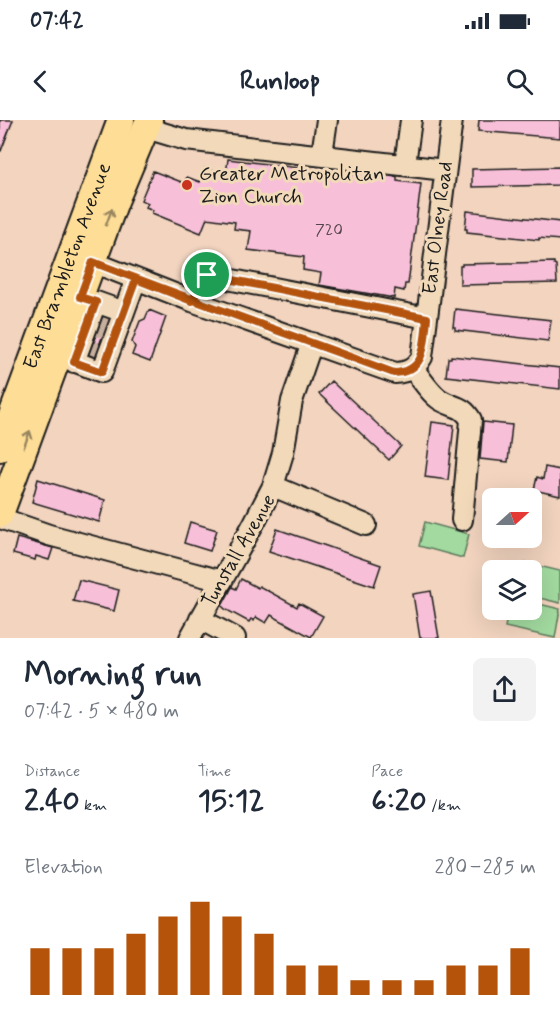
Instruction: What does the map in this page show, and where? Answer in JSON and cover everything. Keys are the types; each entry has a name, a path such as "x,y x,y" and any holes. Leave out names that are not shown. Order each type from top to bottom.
{"main road":[{"name":"East Brambleton Avenue","path":"0,516 18,405 96,332 82,258 121,120"},
{"name":"East Brambleton Avenue","path":"0,448 82,258 115,201 147,124"}],"street":[{"path":"322,154 327,120"},
{"path":"405,164 411,120"},
{"name":"East Olney Road","path":"413,369 422,357 452,120"},
{"path":"147,124 186,140 445,170"},
{"path":"82,258 192,301 394,373 413,369 436,398 460,407 471,420 462,520"},
{"path":"192,301 207,275 427,318"},
{"path":"96,332 136,279"},
{"path":"273,486 283,453 292,401 312,343"},
{"name":"Tunstall Avenue","path":"190,638 273,486 366,525"},
{"path":"0,516 49,535 222,581"},
{"path":"200,620 235,638"}],"green space":[{"path":"425,522 469,534 463,558 419,546"},
{"path":"542,567 560,571 560,603 542,599"},
{"path":"542,605 560,609 555,638 505,627 507,620 542,620"}],"building":[{"path":"0,120 13,120 1,151 0,151"},
{"path":"479,120 560,120 560,138 478,131"},
{"path":"228,159 354,175 354,172 397,177 397,181 421,184 408,284 405,284 404,291 395,289 394,298 319,285 321,273 303,270 304,257 248,250 251,231 234,229 235,222 207,218 201,233 152,213 153,210 146,207 148,203 141,200 153,171 184,183 187,177 200,182 205,168 226,175"},
{"path":"560,167 560,185 472,187 472,169"},
{"path":"467,211 560,222 560,240 467,232 465,229"},
{"path":"554,262 557,283 460,285 460,266 462,264"},
{"path":"455,309 551,320 548,341 455,330 453,327"},
{"path":"149,310 166,317 150,362 132,355 135,347 132,342 140,321 145,319"},
{"path":"103,317 109,319 95,356 90,354"},
{"path":"451,356 560,368 560,389 446,376 448,358"},
{"path":"331,381 401,446 389,460 319,394"},
{"path":"432,422 454,425 448,480 425,477"},
{"path":"483,422 512,425 508,462 480,459"},
{"path":"545,467 560,470 560,496 542,492 542,488 534,488 537,477 543,479"},
{"path":"38,479 105,500 99,522 32,502"},
{"path":"190,522 217,530 210,551 184,543"},
{"path":"277,529 381,565 374,586 269,551"},
{"path":"17,538 53,548 49,560 36,556 35,560 13,554"},
{"path":"241,579 297,607 299,603 323,616 311,637 271,615 266,623 256,617 254,621 251,619 249,622 225,609 222,606 232,587 236,589"},
{"path":"79,580 119,590 114,611 73,601"},
{"path":"431,591 439,638 420,638 413,594"}],"tunnel":[{"path":"94,327 110,326"},
{"path":"84,354 100,352"}],"place":[{"name":"Greater Metropolitan Zion Church","path":"187,185"}],"route":[{"path":"207,275 192,301 136,279 102,372 74,362 96,302 80,297 93,262 192,301 394,373 413,369 422,357 427,318 207,275"}]}
